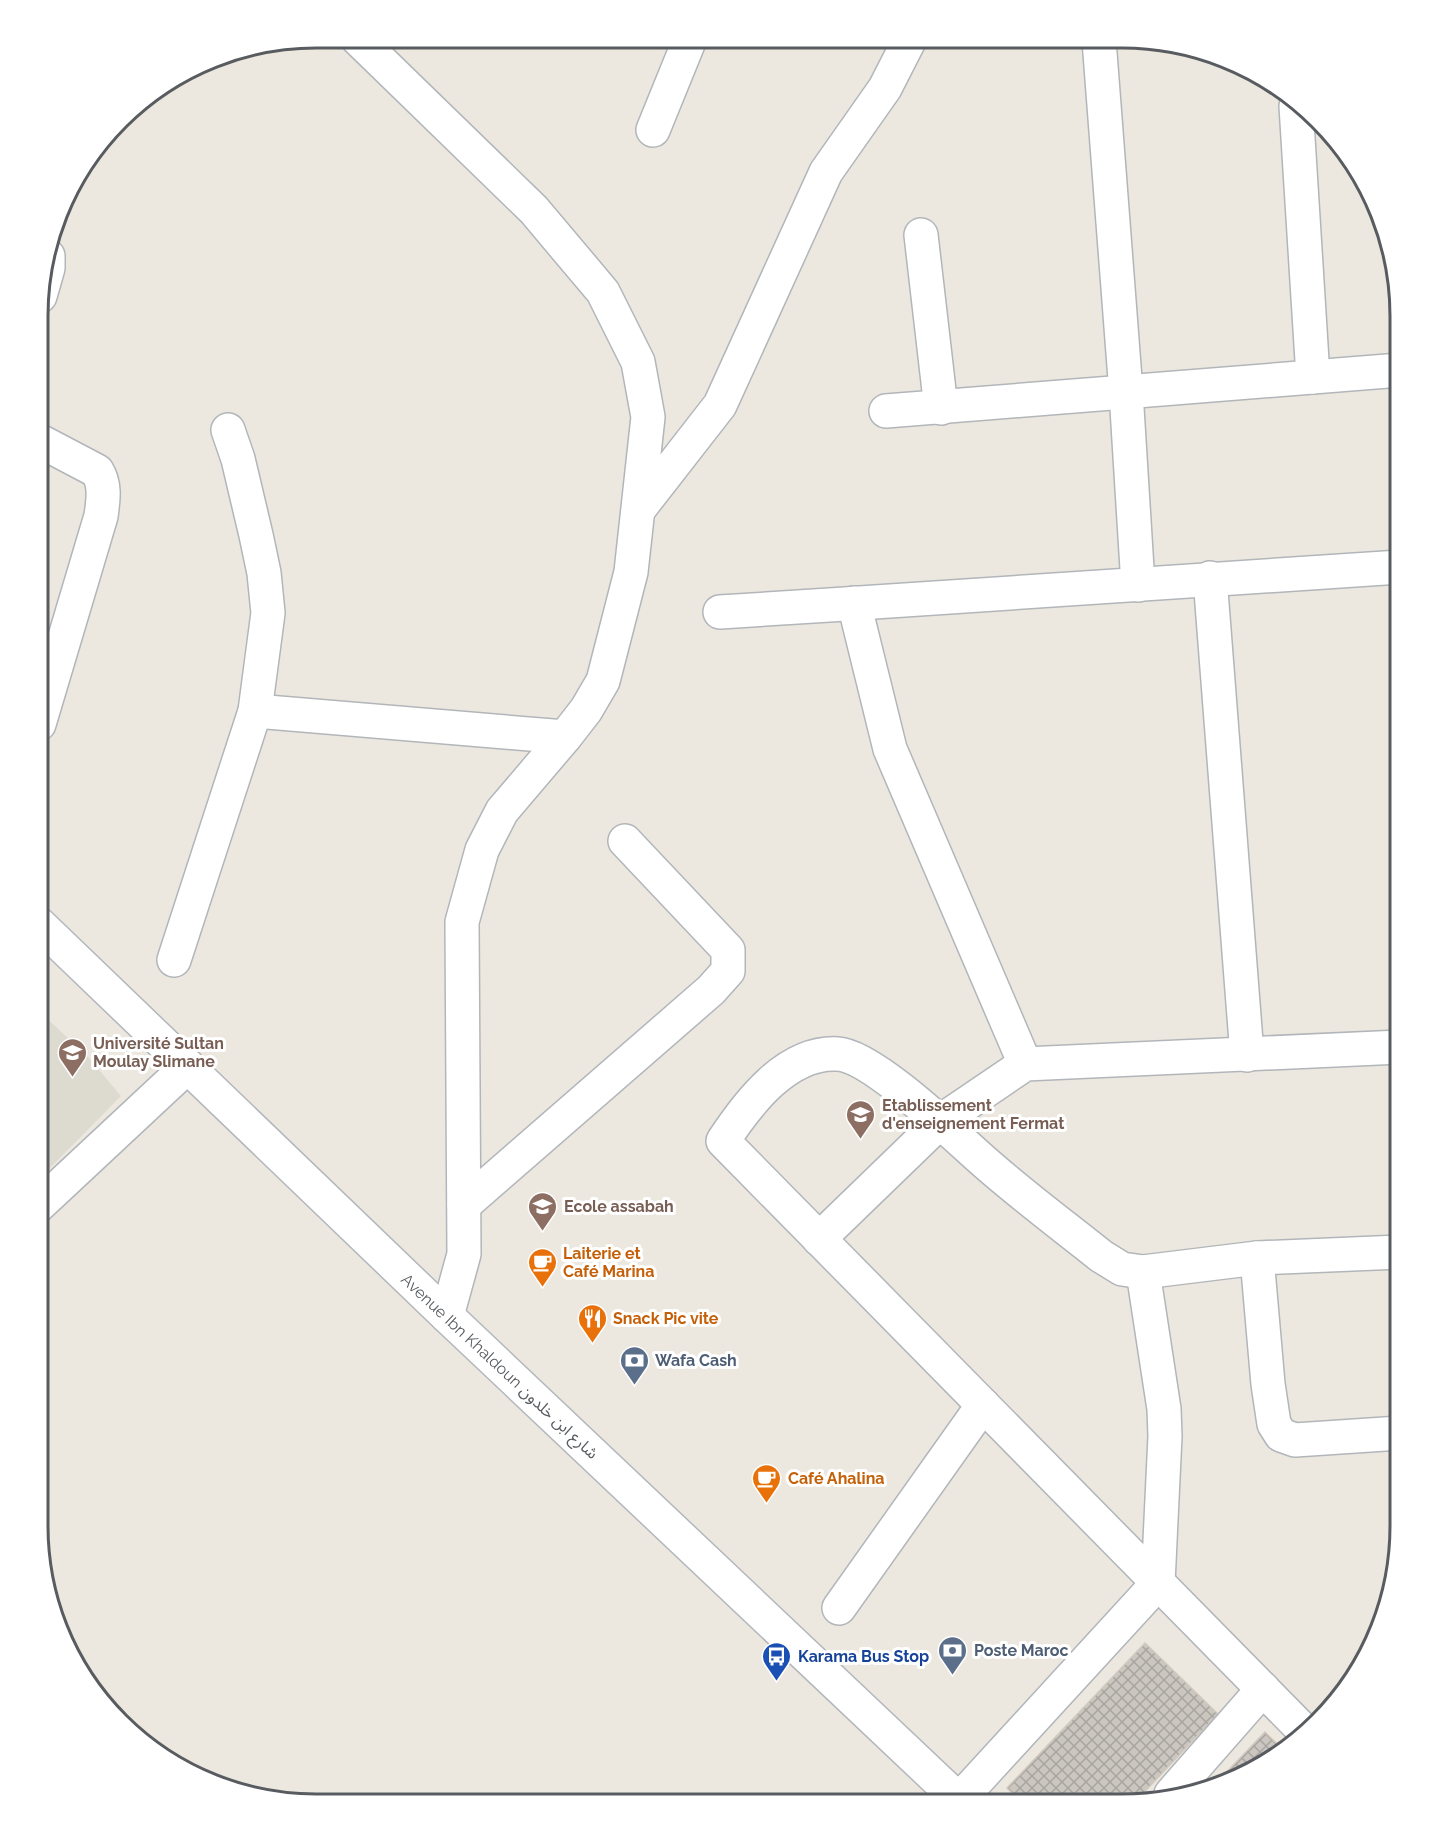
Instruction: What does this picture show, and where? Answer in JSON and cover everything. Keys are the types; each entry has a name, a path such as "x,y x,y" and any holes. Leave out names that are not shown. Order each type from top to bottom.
{"street":[{"path":"367,48 534,210 603,292 638,362 648,417 631,572 603,681 586,710 502,811 482,850 462,922 464,1254 447,1316"},
{"path":"652,130 686,48"},
{"path":"639,509 720,405 826,172 885,88 905,48"},
{"path":"1100,48 1138,585"},
{"path":"1296,113 1313,377"},
{"path":"921,235 941,408"},
{"path":"886,411 1390,371"},
{"path":"174,960 255,711 268,613 264,573 256,535 238,459 228,430"},
{"path":"48,445 97,471 101,477 104,497 101,516 48,694"},
{"path":"720,612 1390,568"},
{"path":"1210,578 1247,1055"},
{"path":"854,603 890,749 1024,1064"},
{"path":"255,711 565,737"},
{"path":"464,1205 711,990 728,971 728,950 625,841"},
{"name":"Avenue Ibn Khaldoun شارع ابن خلدون","path":"48,933 447,1316 953,1794"},
{"path":"819,1239 941,1121 1024,1064 1390,1048"},
{"path":"1300,1726 723,1141 766,1087 795,1064 822,1055 840,1054 864,1063 941,1121 981,1159 1101,1256 1122,1269 1143,1272 1257,1258 1390,1252"},
{"path":"48,1197 188,1066"},
{"path":"1257,1258 1268,1384 1274,1424 1281,1435 1294,1440 1390,1434"},
{"path":"968,1794 1158,1583 1165,1436 1164,1409 1143,1272"},
{"path":"839,1608 983,1405"},
{"path":"1176,1789 1263,1689"}],"shaded area":[{"name":"Université Sultan Moulay Slimane","path":"48,1019 89,1058 121,1096 48,1170"}],"building":[{"path":"1145,1643 1218,1714 1144,1793 1013,1794 1007,1788"},
{"path":"1265,1732 1277,1744 1256,1758 1225,1773"}],"place":[{"name":"Université Sultan Moulay Slimane","path":"72,1078"},
{"name":"Etablissement d'enseignement Fermat","path":"861,1140"},
{"name":"Ecole assabah","path":"543,1232"},
{"name":"Laiterie et Café Marina","path":"542,1288"},
{"name":"Snack Pic vite","path":"592,1344"},
{"name":"Wafa Cash","path":"634,1386"},
{"name":"Café Ahalina","path":"767,1504"},
{"name":"Poste Maroc","path":"953,1676"},
{"name":"Karama Bus Stop","path":"777,1682"}]}
